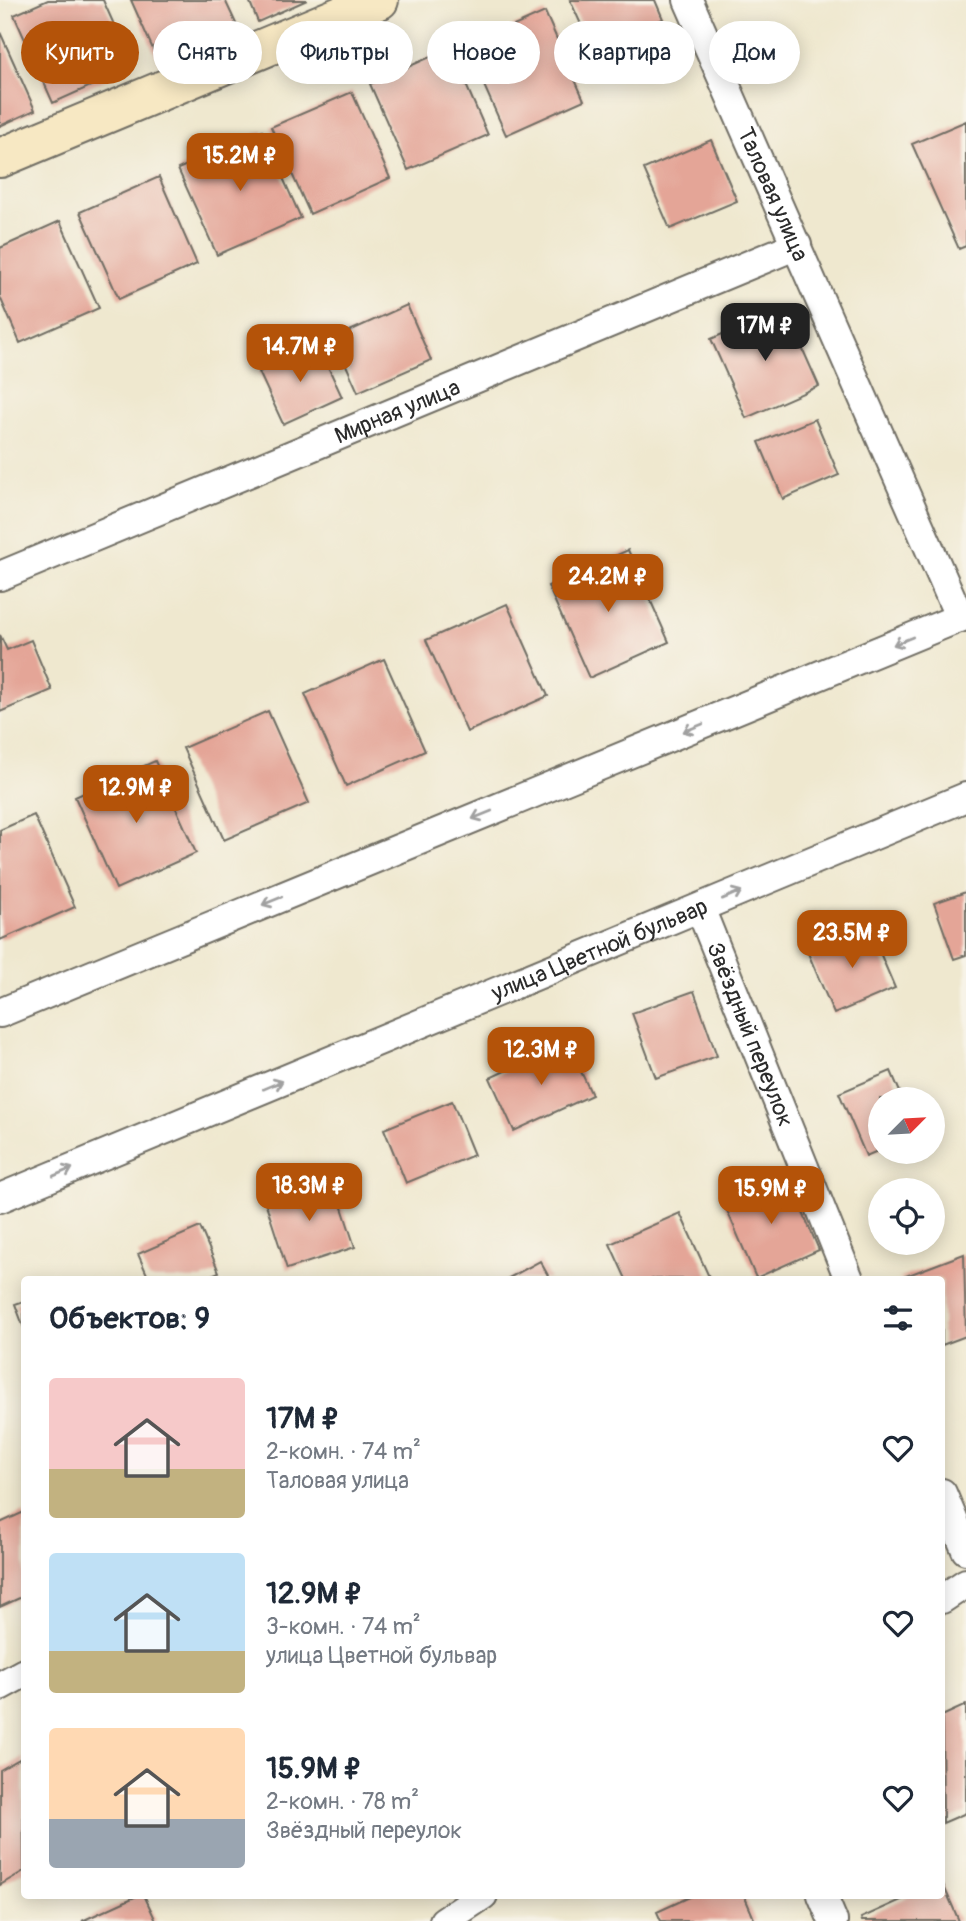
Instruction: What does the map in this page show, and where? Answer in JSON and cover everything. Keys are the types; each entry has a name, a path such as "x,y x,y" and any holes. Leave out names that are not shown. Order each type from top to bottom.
{"main road":[{"path":"0,158 379,0"}],"street":[{"name":"Таловая улица","path":"688,0 963,617"},
{"name":"Мирная улица","path":"0,576 797,245"},
{"path":"0,1013 963,617"},
{"name":"улица Цветной бульвар","path":"0,1198 966,797"},
{"name":"Звёздный переулок","path":"700,908 846,1276"},
{"path":"945,1500 966,1550"},
{"path":"945,1597 966,1583"},
{"path":"0,1686 21,1675"},
{"path":"444,1921 477,1899"},
{"path":"824,1899 833,1921"}],"building":[{"path":"48,0 103,0 112,21 21,21 21,31 14,15"},
{"path":"131,0 225,0 235,21 153,21 153,49"},
{"path":"249,0 307,0 260,21 258,21"},
{"path":"570,0 655,0 663,19 659,21 579,21"},
{"path":"545,12 554,32 554,84 577,84 584,100 506,135 483,84 540,84 540,21 525,21"},
{"path":"0,32 21,84 35,110 0,126"},
{"path":"427,58 427,84 466,84 488,135 408,170 370,84 413,84 413,65"},
{"path":"45,84 95,84 53,103"},
{"path":"352,92 390,178 310,214 271,127"},
{"path":"966,121 966,246 959,249 912,144"},
{"path":"262,131 301,218 217,255 178,169"},
{"path":"711,140 737,201 670,229 644,169"},
{"path":"159,177 197,264 119,299 80,212"},
{"path":"60,221 99,308 20,343 0,297 0,248"},
{"path":"407,305 431,360 358,392 334,338"},
{"path":"784,307 819,386 746,418 711,339"},
{"path":"318,345 342,397 283,424 259,372"},
{"path":"815,419 839,475 783,499 759,442"},
{"path":"628,550 669,642 589,678 548,586"},
{"path":"507,604 548,696 467,732 426,640"},
{"path":"0,635 7,650 31,640 52,690 0,712"},
{"path":"384,659 425,751 346,786 305,694"},
{"path":"268,711 309,803 224,840 183,748"},
{"path":"155,761 196,853 116,889 75,797"},
{"path":"34,815 75,907 0,940 0,830"},
{"path":"966,892 966,955 954,959 934,903"},
{"path":"869,927 895,988 834,1014 808,953"},
{"path":"694,991 717,1056 656,1078 632,1013"},
{"path":"567,1042 592,1095 514,1131 490,1078"},
{"path":"891,1071 898,1087 868,1087 868,1155 866,1156 839,1093"},
{"path":"452,1101 474,1155 406,1183 384,1129"},
{"path":"786,1173 819,1250 755,1276 723,1201"},
{"path":"332,1177 355,1247 287,1269 264,1198"},
{"path":"680,1213 709,1276 625,1276 610,1244"},
{"path":"200,1227 219,1272 209,1276 148,1276 138,1254"},
{"path":"964,1254 966,1336 945,1344 945,1276 906,1276"},
{"path":"540,1261 548,1276 512,1276"},
{"path":"21,1302 21,1320 15,1304"},
{"path":"21,1513 21,1597 0,1607 0,1523"},
{"path":"966,1705 966,1813 945,1822 945,1715"},
{"path":"21,1758 21,1873 0,1885 0,1770"},
{"path":"945,1889 959,1921 862,1921 861,1918 903,1899 945,1899"},
{"path":"130,1899 146,1899 156,1921 82,1921"},
{"path":"685,1899 746,1899 755,1921 661,1921 657,1912"}]}
